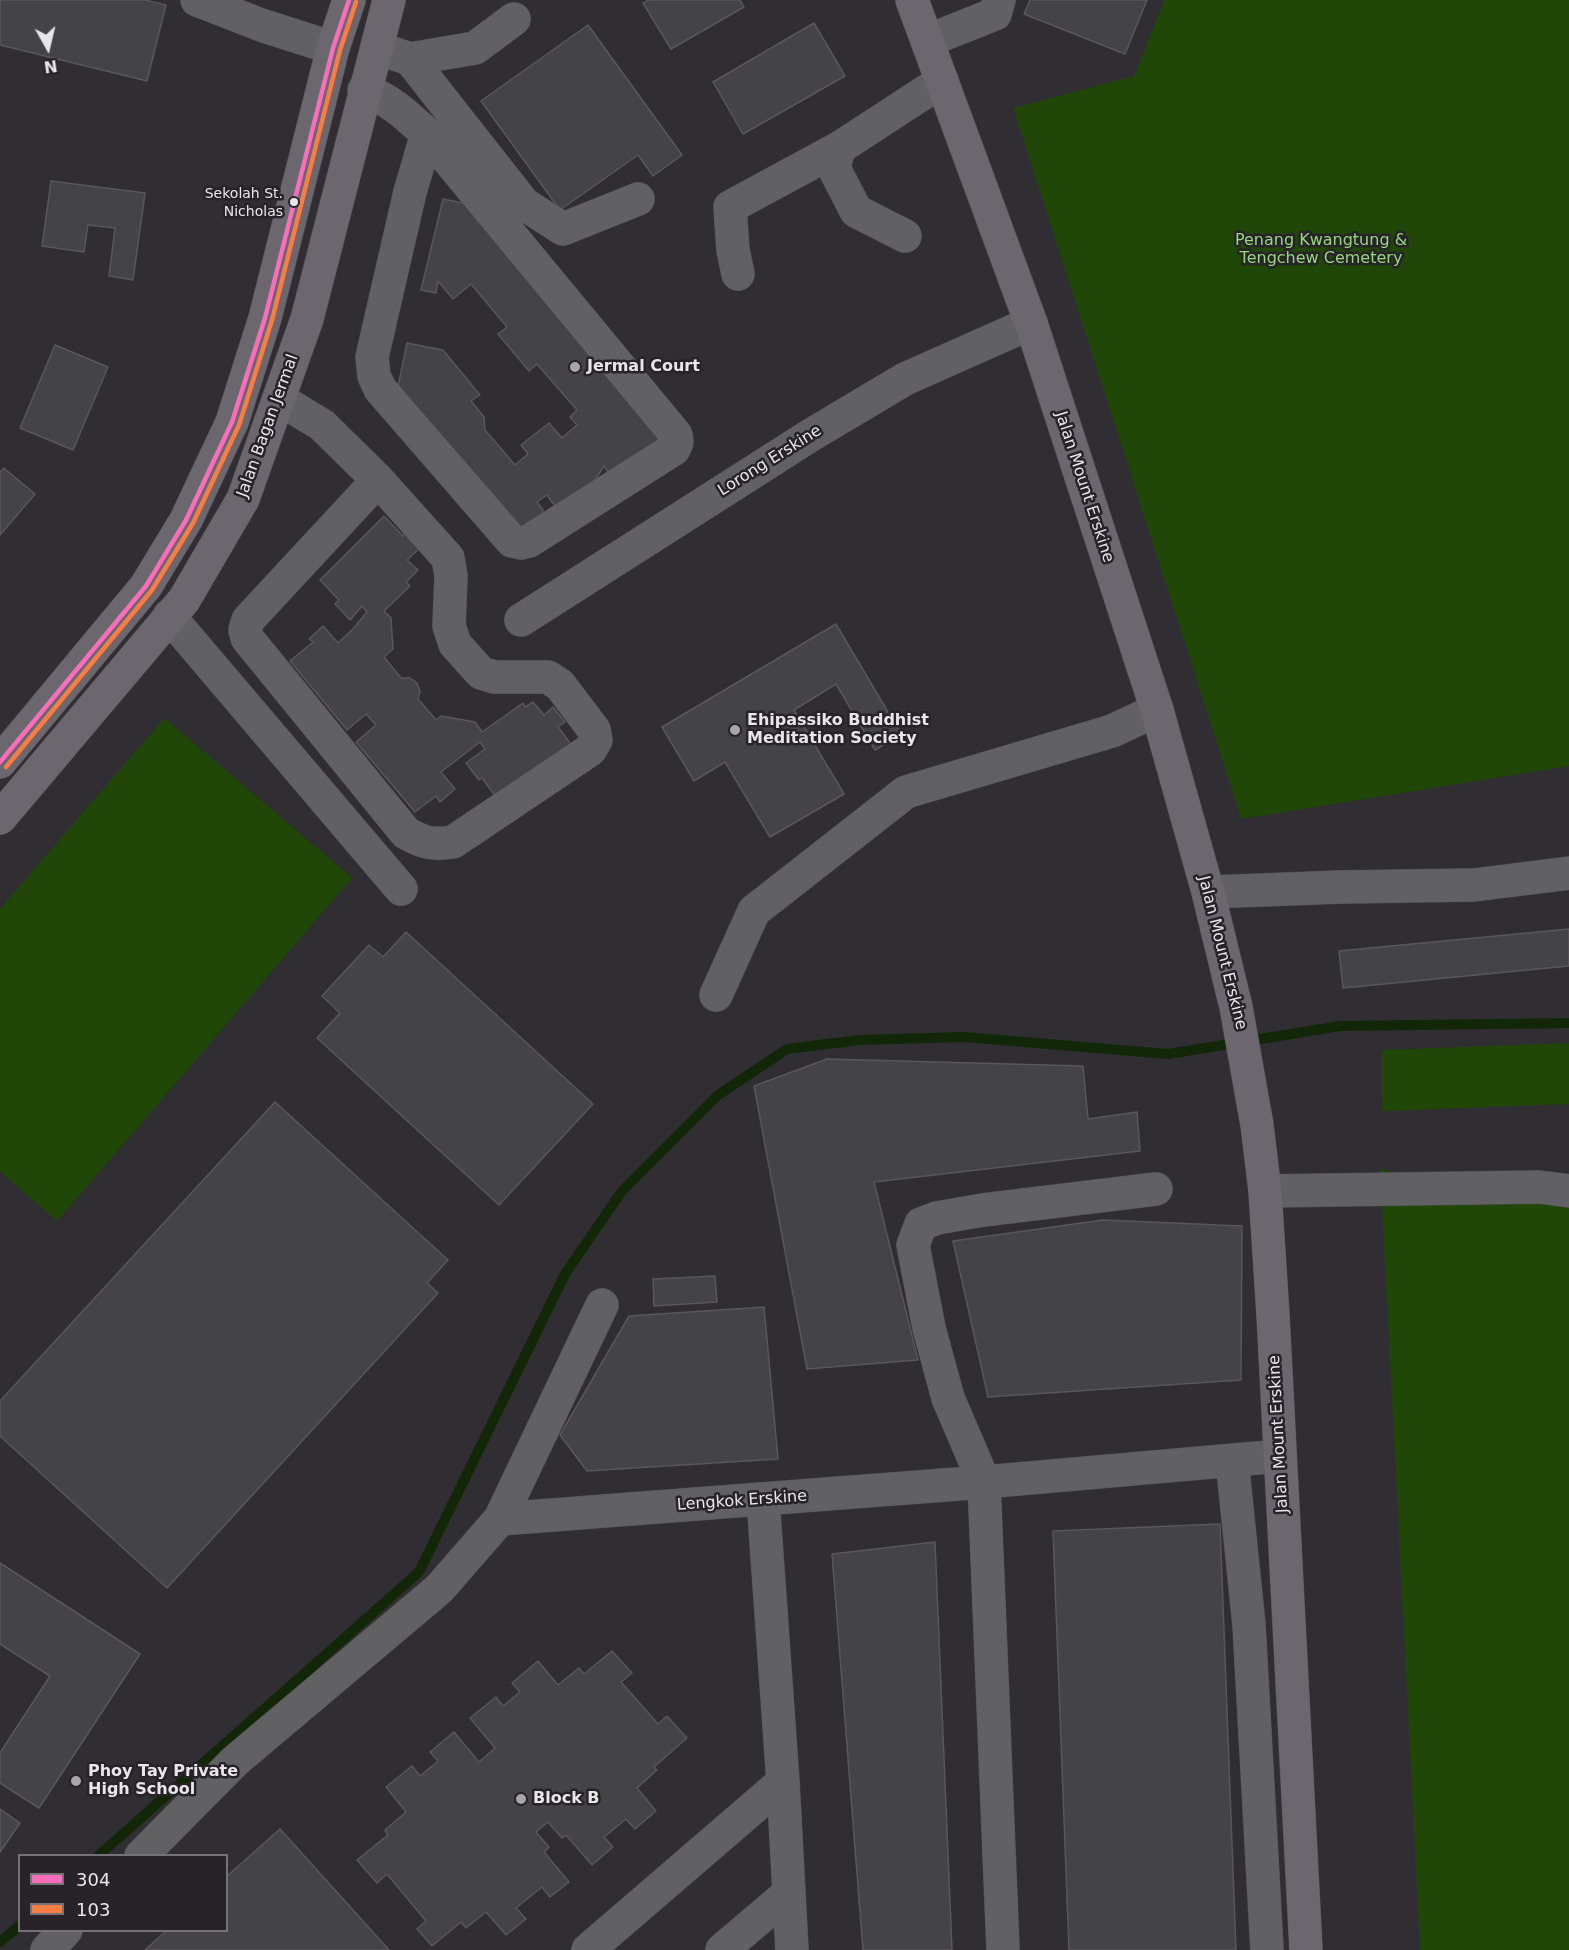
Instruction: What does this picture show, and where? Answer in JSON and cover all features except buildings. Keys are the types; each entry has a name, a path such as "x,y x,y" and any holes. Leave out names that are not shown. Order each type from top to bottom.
{"main road":[{"path":"0,762 146,586 186,520 232,422 266,318 333,48 349,0"},
{"name":"Jalan Bagan Jermal","path":"0,818 184,600 243,499 307,319 388,0"},
{"name":"Jalan Mount Erskine","path":"912,0 1031,323 1157,710 1208,892 1236,1007 1257,1125 1265,1191 1306,1950"}],"street":[{"path":"197,0 261,25 333,48"},
{"path":"927,40 995,14 999,0"},
{"path":"375,49 410,59 475,48 514,19"},
{"path":"410,59 525,204 563,229 638,199"},
{"path":"738,274 733,250 730,207 839,148 942,81"},
{"path":"364,90 394,105 428,134 676,435 677,442 674,449 530,541 521,543 512,541 380,389 374,376 372,357 410,192 428,134"},
{"path":"839,148 834,168 856,211 904,236"},
{"name":"Lorong Erskine","path":"520,620 811,435 905,379 1031,323"},
{"path":"279,399 322,425 378,480 448,558 452,576 449,626 455,644 481,673 494,677 548,677 560,684 594,730 596,740 590,750 453,842 435,845 422,842 406,833 247,638 245,630 248,620 378,480"},
{"path":"169,616 401,889"},
{"path":"716,995 753,911 906,792 1112,731 1157,710"},
{"path":"1208,892 1342,886 1474,885 1569,873"},
{"path":"1265,1191 1539,1186 1569,1191"},
{"path":"1003,1950 984,1482 948,1398 929,1328 913,1245 921,1224 937,1218 983,1210 1156,1190"},
{"path":"143,1854 235,1761 439,1589 500,1519 602,1305"},
{"name":"Lengkok Erskine","path":"500,1519 984,1482 1280,1456"},
{"path":"1232,1460 1249,1625 1266,1950"},
{"path":"763,1499 792,1950"},
{"path":"588,1950 783,1782"},
{"path":"723,1950 789,1893"},
{"path":"47,1950 64,1932"}],"green space":[{"name":"Penang Kwangtung & Tengchew Cemetery","path":"1164,0 1569,0 1569,766 1241,819 1013,108 1134,76"},
{"path":"164,718 352,878 57,1221 0,1172 0,909"},
{"path":"1569,1043 1569,1104 1382,1111 1381,1050"},
{"path":"1380,1169 1569,1208 1569,1950 1420,1950"}],"waterway":[{"path":"100,1854 419,1572 565,1274 622,1191 718,1095 787,1049 859,1040 964,1037 1168,1054 1340,1026 1569,1023"},
{"path":"0,1942 18,1927"}],"transit line":[{"name":"304","path":"0,762 146,586 186,520 232,422 265,318 333,48 349,0"},
{"name":"103","path":"6,767 152,590 193,523 239,425 272,320 340,50 356,2"}],"place":[{"name":"Sekolah St. Nicholas","path":"294,202"},
{"name":"Jermal Court","path":"575,367"},
{"name":"Ehipassiko Buddhist Meditation Society","path":"735,730"},
{"name":"Phoy Tay Private High School","path":"76,1781"},
{"name":"Block B","path":"521,1799"}]}
